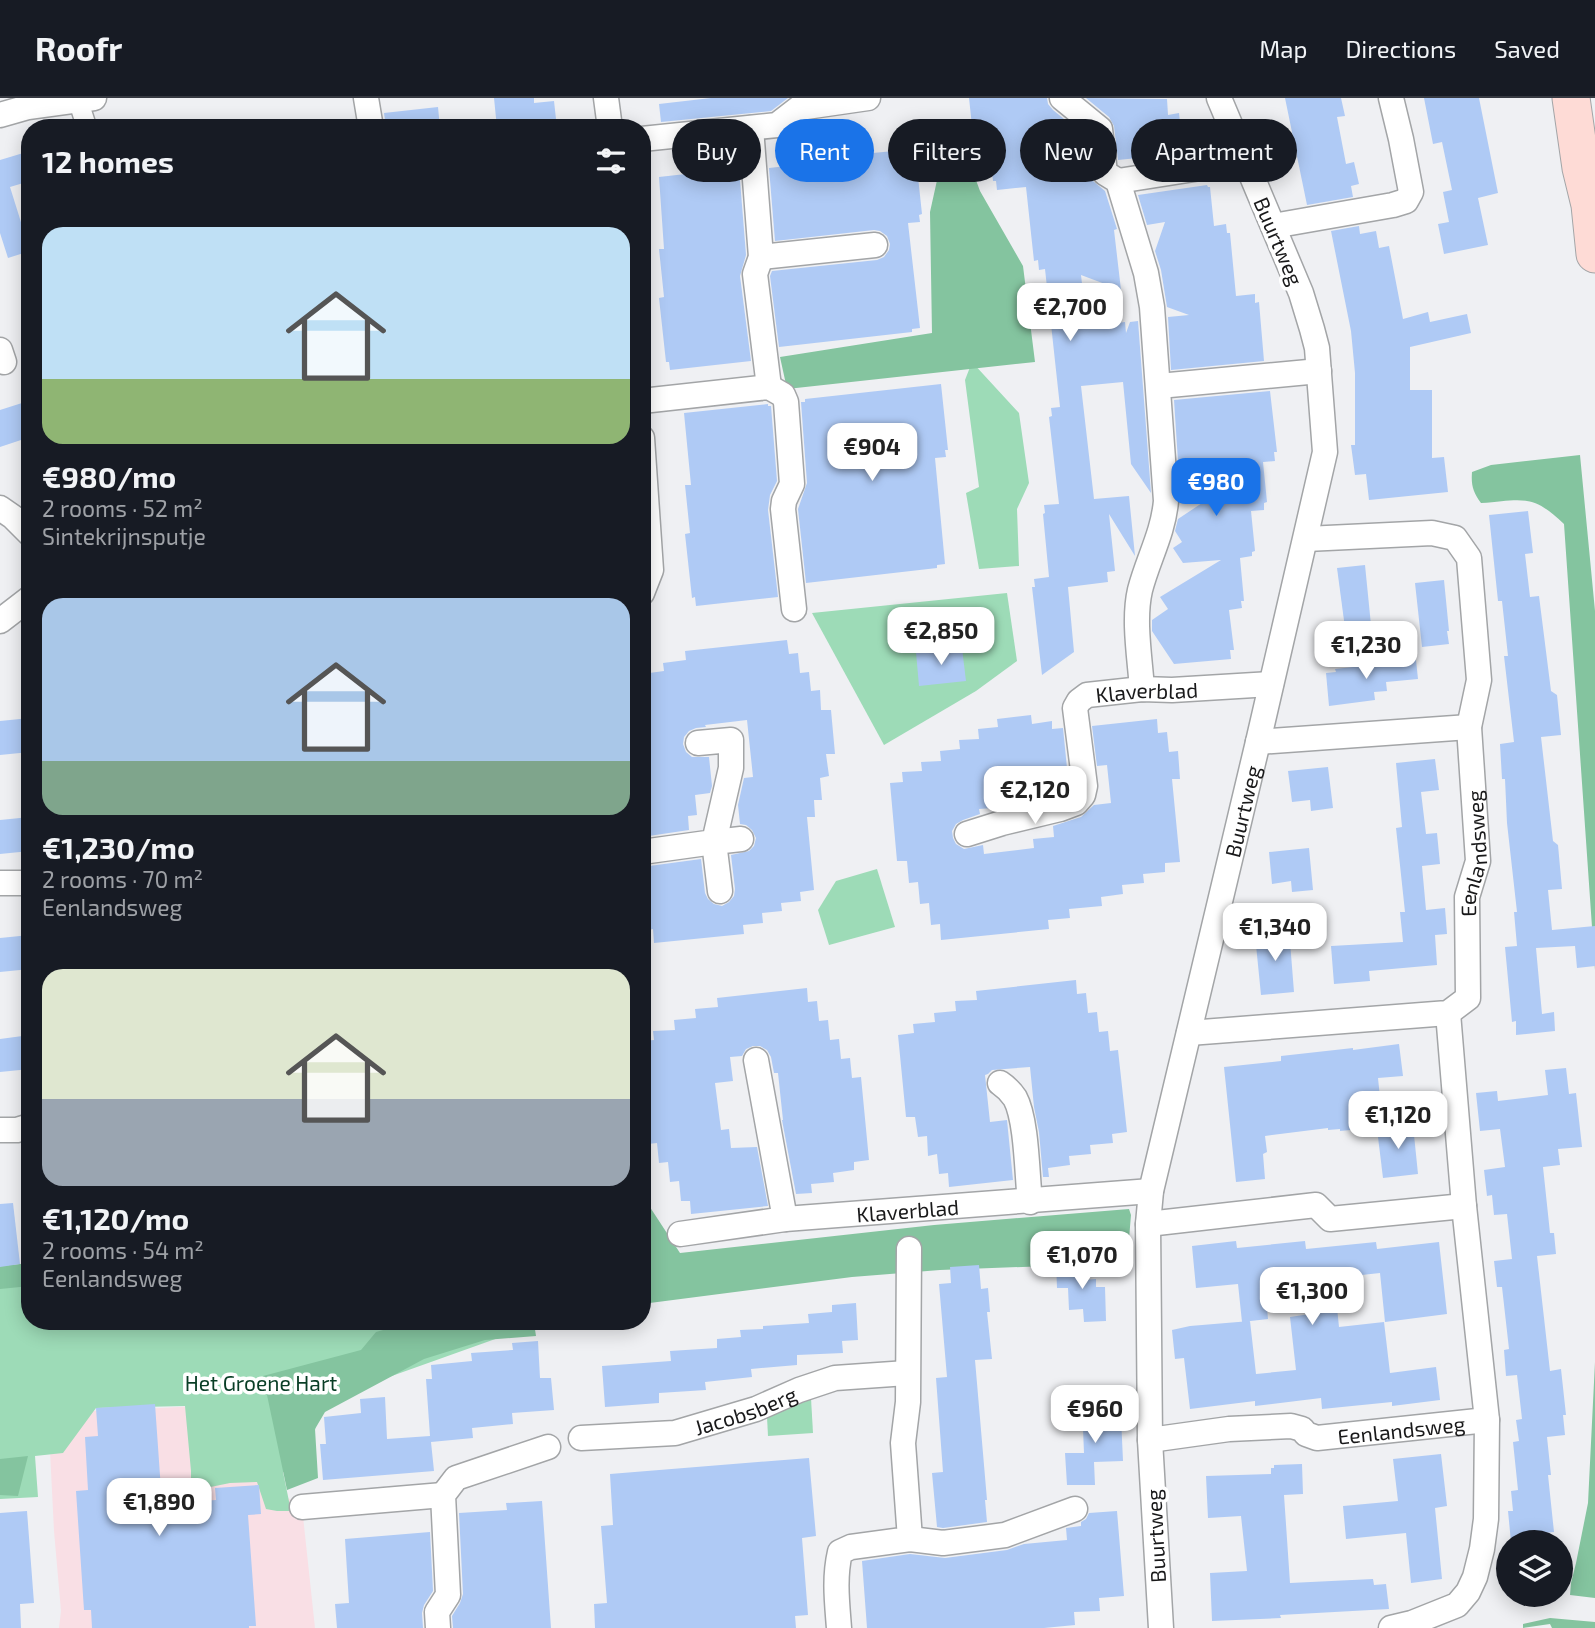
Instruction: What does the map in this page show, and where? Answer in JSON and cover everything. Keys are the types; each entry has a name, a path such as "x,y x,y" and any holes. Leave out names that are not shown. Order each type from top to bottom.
{"main road":[{"path":"1572,98 1581,168 1590,205 1595,254"},
{"path":"1593,98 1595,157"},
{"path":"1590,205 1595,166"}],"street":[{"path":"366,98 370,119"},
{"path":"606,98 609,119"},
{"path":"761,127 777,125 799,108 868,98"},
{"path":"1062,98 1100,129 1105,173 1118,181 1131,179"},
{"name":"Buurtweg","path":"1219,98 1228,119"},
{"path":"1273,226 1406,201 1411,192 1391,98"},
{"path":"0,115 28,107 86,99 86,119"},
{"path":"651,138 672,136"},
{"path":"1118,181 1146,273 1152,307 1166,501 1161,531 1139,594 1142,689"},
{"path":"755,182 761,257 755,274 769,387"},
{"name":"Buurtweg","path":"1161,1628 1150,1440 1148,1224 1151,1191 1325,452 1317,348 1301,293 1254,182"},
{"path":"761,257 875,245"},
{"path":"1158,386 1319,371"},
{"path":"651,400 769,387 783,394 786,402 792,484 783,501 783,509 794,609"},
{"path":"0,508 21,524"},
{"name":"Eenlandsweg","path":"1306,539 1432,533 1455,538 1469,558 1479,680 1469,727 1478,861 1467,897 1468,998 1448,1013 1464,1206 1487,1420 1486,1519 1482,1549 1468,1592 1457,1605 1406,1626"},
{"path":"0,621 21,605"},
{"name":"Klaverblad","path":"967,834 1060,809 1076,803 1083,795 1085,786 1075,708 1087,695 1142,689 1172,690 1271,684"},
{"path":"1258,743 1469,727"},
{"path":"698,743 731,740 732,768 714,842 720,891"},
{"path":"651,851 741,839"},
{"path":"0,883 21,883"},
{"path":"1189,1033 1448,1013"},
{"path":"755,1060 785,1219"},
{"path":"1000,1083 1015,1098 1020,1112 1030,1202"},
{"path":"0,1130 21,1129"},
{"name":"Klaverblad","path":"680,1234 785,1219 1151,1191"},
{"path":"1148,1224 1316,1205 1330,1219 1464,1206"},
{"path":"909,1248 908,1402 903,1443 910,1539"},
{"name":"Jacobsberg","path":"581,1438 675,1433 756,1409 835,1378 907,1373"},
{"name":"Eenlandsweg","path":"1150,1440 1229,1429 1291,1426 1303,1429 1306,1434 1317,1438 1487,1420"},
{"path":"438,1628 437,1612 448,1595 443,1495 456,1478 548,1447"},
{"path":"302,1507 443,1495"},
{"path":"839,1628 837,1565 840,1552 851,1546 910,1539 943,1543 1005,1535 1075,1509"}],"shaded area":[{"path":"217,1405 279,1492 302,1507 315,1628 59,1628 61,1611 48,1411"}],"green space":[{"path":"937,182 977,182 1023,266 1035,362 787,389 780,357 932,333 930,212"},
{"path":"972,362 1019,413 1029,483 1017,509 1019,566 979,569 966,493 979,487 965,380"},
{"path":"1580,455 1595,611 1595,970 1564,524 1534,503 1517,500 1481,503 1474,492 1472,481 1472,472 1491,465"},
{"path":"1007,593 1017,661 976,691 884,745 812,613"},
{"path":"877,869 895,927 829,945 818,910 836,881"},
{"path":"651,1209 680,1253 934,1225 1129,1209 1131,1215 1127,1263 940,1270 852,1277 651,1303"},
{"path":"21,1264 21,1287 0,1289 0,1266"},
{"name":"Het Groene Hart","path":"21,1267 21,1330 521,1330 319,1402 309,1473 283,1472 291,1511 266,1509 257,1482 230,1483 191,1491 185,1406 96,1408 63,1453 35,1456 38,1497 0,1499 0,1270"},
{"path":"535,1330 536,1336 485,1340 424,1359 325,1412 315,1429 318,1478 287,1490 263,1376 361,1350 376,1332"},
{"path":"1595,1362 1595,1598 1573,1595 1573,1575 1588,1503"},
{"path":"811,1398 813,1433 768,1436 767,1417"},
{"path":"28,1456 18,1496 0,1495 0,1459"},
{"path":"1550,1618 1595,1622 1595,1628 1552,1628 1550,1624 1523,1628 1523,1624"}],"building":[{"path":"494,98 534,98 534,103 554,101 556,119 496,119"},
{"path":"711,98 788,98 771,111 661,122 659,104"},
{"path":"969,98 1047,98 1048,104 1064,119 1020,119 1020,182 1094,182 1105,191 1117,229 1114,230 1121,290 1081,275 1087,327 1125,322 1126,333 1130,322 1138,321 1151,493 1131,464 1123,382 1081,386 1094,499 1129,496 1135,556 1109,514 1115,571 1107,572 1108,582 1068,587 1074,652 1042,675 1032,587 1035,587 1034,579 1049,577 1044,505 1059,504 1049,417 1052,416 1051,408 1060,407 1045,269 1039,270 1038,260 1034,261 1026,187 997,190 996,182 1006,182 1006,119 971,119"},
{"path":"1086,98 1167,99 1168,115 1179,113 1180,119 1131,119 1131,159 1118,160 1117,119 1109,117"},
{"path":"1285,98 1341,98 1345,116 1337,117 1346,164 1354,162 1359,184 1351,186 1353,197 1307,205 1297,156 1297,119 1289,119"},
{"path":"1424,98 1479,98 1498,193 1478,198 1488,245 1444,254 1438,224 1449,222 1443,192 1452,190 1442,142 1433,144"},
{"path":"438,107 439,119 385,119 384,113"},
{"path":"888,152 888,182 919,182 922,214 919,215 920,222 908,223 920,328 912,329 912,332 779,347 770,276 772,271 877,260 884,257 890,244 887,236 874,230 775,241 769,168 775,167 775,182 874,182 874,153"},
{"path":"21,154 21,184 10,187 21,222 21,254 8,258 0,233 0,160"},
{"path":"672,176 672,182 740,182 746,255 740,276 751,361 670,370 669,362 666,362 659,298 664,297 659,249 664,249 659,177"},
{"path":"1207,185 1210,187 1214,226 1226,224 1227,233 1230,233 1236,296 1255,294 1255,303 1259,302 1264,361 1171,370 1168,317 1189,315 1167,307 1155,251 1165,222 1147,225 1138,195"},
{"path":"1359,226 1360,234 1376,231 1379,248 1389,246 1403,319 1428,312 1430,322 1467,314 1471,333 1410,347 1410,390 1432,390 1432,458 1444,457 1448,492 1369,500 1366,474 1355,475 1351,445 1355,445 1355,373 1351,331 1331,231"},
{"path":"941,384 948,450 945,450 946,457 935,458 945,564 937,565 937,568 806,583 798,509 807,483 801,402 805,402 805,399"},
{"path":"1270,391 1277,452 1274,452 1275,461 1263,462 1267,502 1264,503 1264,510 1251,511 1255,551 1252,556 1240,558 1244,601 1241,601 1242,608 1229,610 1234,650 1230,650 1231,659 1174,664 1152,631 1152,620 1168,609 1160,597 1221,560 1183,563 1173,548 1182,542 1175,531 1178,519 1226,487 1180,492 1174,400"},
{"path":"21,403 21,440 0,447 0,410"},
{"path":"768,404 771,406 777,481 770,495 768,510 778,597 696,606 695,597 692,598 685,534 690,533 685,485 691,485 684,413"},
{"path":"1528,511 1533,553 1525,554 1530,597 1539,596 1551,691 1557,695 1561,735 1541,737 1553,841 1558,845 1562,889 1548,890 1552,930 1595,926 1595,966 1577,968 1575,946 1536,948 1542,1014 1554,1012 1555,1031 1516,1035 1516,1021 1512,1022 1505,947 1517,946 1514,912 1517,912 1500,744 1514,742 1504,656 1508,656 1502,601 1498,601 1489,515"},
{"path":"1365,565 1371,625 1345,628 1337,568"},
{"path":"1444,580 1449,644 1422,647 1415,583"},
{"path":"787,640 789,654 798,653 800,673 809,672 811,691 820,690 821,710 831,710 835,754 826,754 829,776 820,778 822,800 814,800 815,817 807,817 814,890 800,892 801,901 781,903 782,911 762,913 763,923 743,925 744,934 654,943 651,929 651,866 701,859 705,893 714,904 722,906 734,896 731,855 749,851 756,838 752,830 740,824 738,805 744,778 753,777 747,720 705,725 706,727 689,731 684,737 686,752 692,757 709,757 712,786 710,793 695,795 697,815 688,816 689,830 651,836 651,673 664,671 663,663 686,660 685,651"},
{"path":"962,648 966,681 919,686 916,652"},
{"path":"1416,660 1418,679 1386,682 1387,691 1374,692 1375,700 1329,706 1326,673 1336,672 1335,669"},
{"path":"1031,715 1032,724 1052,721 1052,729 1063,728 1069,788 1050,796 1050,792 993,798 993,808 979,809 980,814 956,824 952,831 956,844 964,849 983,845 984,854 1034,848 1033,839 1054,837 1053,826 1081,817 1094,805 1111,803 1107,765 1097,766 1092,726 1157,719 1158,733 1167,732 1169,752 1178,751 1180,779 1172,779 1180,862 1165,863 1165,872 1143,874 1144,883 1122,885 1123,894 1101,897 1102,906 1069,909 1070,918 1048,920 1049,929 941,940 940,924 931,925 929,903 920,904 918,882 909,883 907,861 897,861 890,783 903,782 902,772 922,771 921,762 941,761 940,751 960,749 959,740 979,739 978,729 998,727 997,719"},
{"path":"21,719 21,753 0,755 0,721"},
{"path":"1435,759 1439,790 1421,792 1426,834 1437,833 1440,864 1422,866 1426,910 1445,908 1447,934 1435,935 1437,965 1369,971 1370,981 1334,984 1331,946 1403,942 1400,912 1405,912 1396,828 1402,827 1396,763"},
{"path":"1328,767 1333,808 1311,811 1310,800 1292,802 1288,771"},
{"path":"21,818 21,852 0,854 0,820"},
{"path":"1309,848 1313,890 1292,892 1291,881 1272,884 1269,852"},
{"path":"1289,929 1294,992 1261,995 1256,945 1261,945 1259,932"},
{"path":"21,936 21,970 0,972 0,938"},
{"path":"1076,980 1077,994 1086,993 1088,1013 1097,1012 1099,1032 1108,1031 1110,1051 1118,1050 1127,1132 1112,1134 1113,1143 1090,1145 1091,1154 1069,1156 1070,1165 1048,1168 1049,1177 1043,1177 1030,1067 992,1070 985,1075 990,1122 1007,1120 1013,1180 949,1187 948,1173 939,1174 937,1154 928,1156 927,1136 918,1137 915,1117 906,1117 898,1035 914,1033 913,1024 935,1022 934,1013 956,1011 955,1001 977,1000 976,991"},
{"path":"807,988 808,1002 817,1001 819,1021 828,1020 830,1040 839,1039 841,1059 850,1058 852,1078 861,1077 869,1160 854,1162 854,1170 833,1173 834,1182 811,1184 812,1193 796,1194 782,1120 778,1073 774,1073 767,1050 753,1046 746,1049 742,1056 730,1057 733,1081 715,1083 721,1130 729,1129 731,1148 757,1147 768,1206 691,1214 690,1201 681,1201 679,1181 670,1182 668,1162 659,1163 657,1143 651,1144 651,1040 654,1040 653,1031 675,1030 674,1020 696,1018 695,1009 718,1007 717,998"},
{"path":"21,1036 21,1070 0,1072 0,1039"},
{"path":"1399,1044 1403,1076 1378,1078 1383,1127 1340,1131 1328,1128 1265,1136 1265,1179 1236,1182 1224,1067 1281,1061 1281,1056"},
{"path":"1566,1068 1569,1094 1576,1093 1582,1147 1558,1149 1560,1165 1543,1167 1550,1233 1554,1233 1556,1254 1537,1256 1550,1371 1561,1369 1566,1415 1563,1415 1565,1435 1547,1437 1554,1530 1510,1530 1508,1511 1513,1511 1511,1491 1518,1490 1513,1442 1519,1441 1516,1420 1522,1419 1517,1375 1506,1376 1504,1350 1509,1349 1502,1287 1497,1287 1494,1261 1512,1259 1507,1214 1494,1215 1492,1195 1487,1196 1484,1170 1505,1167 1500,1129 1480,1131 1476,1093 1497,1091 1498,1101 1548,1095 1545,1070"},
{"path":"1413,1125 1418,1174 1383,1178 1377,1129"},
{"path":"13,1203 20,1264 0,1267 0,1204"},
{"path":"1236,1241 1237,1248 1305,1241 1306,1249 1376,1242 1377,1249 1439,1242 1447,1314 1385,1322 1380,1273 1334,1278 1339,1327 1384,1322 1390,1373 1436,1367 1440,1400 1392,1406 1392,1402 1322,1409 1321,1398 1255,1406 1255,1401 1190,1409 1184,1358 1175,1359 1172,1330 1242,1322 1238,1284 1196,1288 1192,1246","holes":["1306,1271 1310,1314 1290,1317 1296,1370 1256,1374 1250,1321 1268,1319 1264,1275"]},
{"path":"1082,1260 1083,1280 1096,1279 1096,1287 1105,1287 1106,1321 1084,1322 1083,1309 1069,1310 1068,1288 1057,1288 1056,1261"},
{"path":"979,1265 981,1289 988,1288 990,1312 987,1312 992,1359 975,1360 987,1522 943,1528 937,1527 932,1473 943,1472 936,1378 947,1377 939,1284 951,1283 950,1267"},
{"path":"856,1303 858,1340 842,1341 843,1353 797,1355 797,1365 751,1369 752,1377 705,1382 706,1390 659,1393 659,1403 605,1407 602,1366 671,1361 670,1351 717,1348 717,1339 741,1337 740,1330 809,1323 808,1314 832,1312 832,1305"},
{"path":"538,1341 540,1378 551,1378 554,1410 512,1413 513,1424 472,1428 473,1438 431,1442 434,1471 323,1480 320,1444 326,1444 324,1417 361,1413 360,1399 385,1397 387,1439 430,1436 426,1379 432,1379 431,1365 472,1361 471,1353 513,1350 512,1343"},
{"path":"1106,1403 1106,1417 1121,1417 1123,1461 1094,1462 1095,1485 1067,1485 1065,1453 1084,1453 1082,1404"},
{"path":"155,1404 162,1504 216,1500 215,1488 259,1485 261,1514 248,1515 256,1626 92,1628 91,1610 84,1610 76,1491 88,1490 85,1437 98,1436 96,1408"},
{"path":"1441,1454 1447,1506 1435,1508 1442,1579 1411,1583 1406,1533 1346,1539 1343,1506 1398,1501 1393,1459"},
{"path":"809,1458 816,1536 802,1538 808,1615 795,1616 796,1628 595,1628 594,1604 607,1603 601,1526 613,1525 610,1474"},
{"path":"1302,1464 1303,1494 1284,1495 1290,1583 1373,1579 1374,1585 1386,1584 1389,1609 1212,1621 1210,1573 1247,1571 1241,1516 1208,1518 1206,1476 1271,1474 1274,1465"},
{"path":"542,1501 551,1628 453,1628 452,1616 463,1594 459,1513 507,1510 506,1503"},
{"path":"27,1511 34,1603 20,1604 21,1628 0,1628 0,1513"},
{"path":"1117,1511 1124,1596 1099,1598 1100,1611 1074,1612 1075,1625 1044,1628 867,1628 862,1561 910,1554 945,1558 1007,1550 1024,1544 1067,1540 1066,1528 1081,1526 1089,1513"},
{"path":"430,1532 433,1591 424,1605 423,1628 337,1628 335,1604 349,1603 345,1539"}]}
